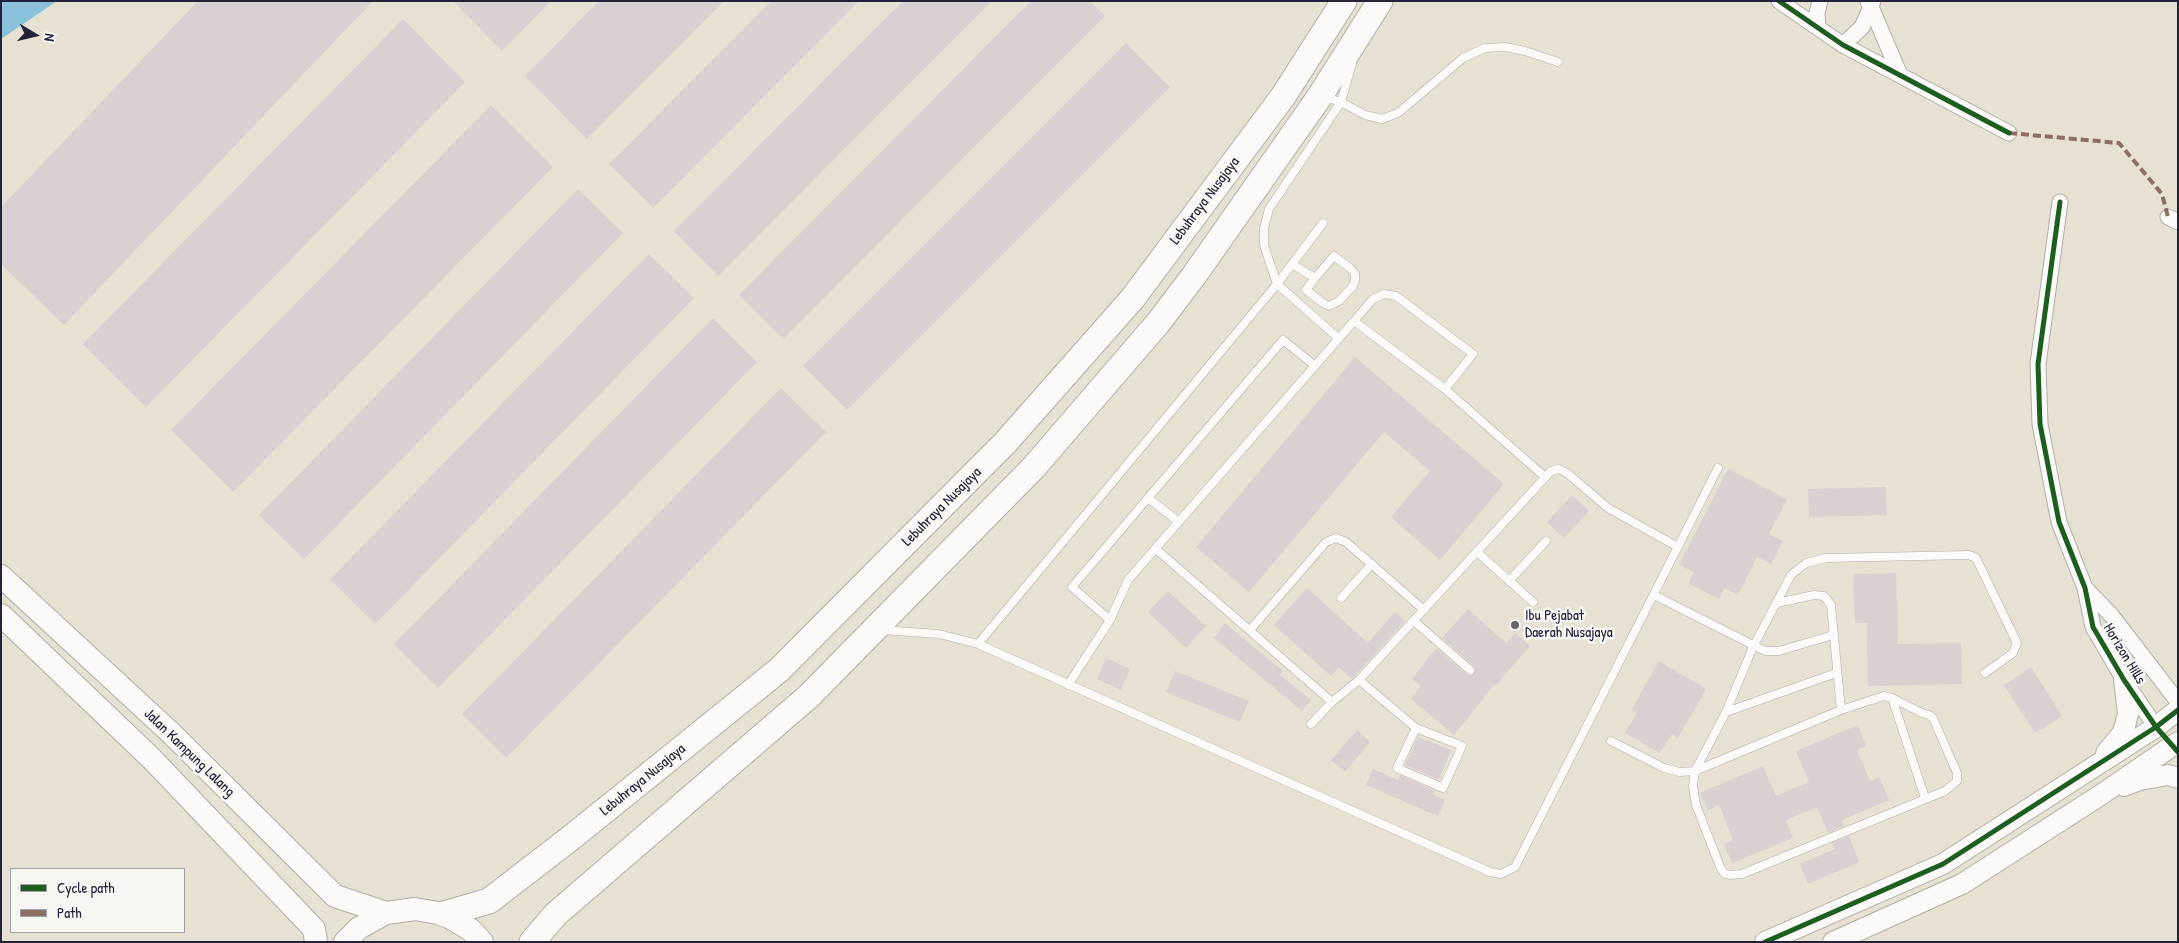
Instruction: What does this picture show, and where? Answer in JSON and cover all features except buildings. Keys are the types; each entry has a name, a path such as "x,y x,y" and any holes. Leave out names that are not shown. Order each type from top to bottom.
{"main road":[{"name":"Lebuhraya Nusajaya","path":"444,914 489,901 572,837 779,670 998,451 1133,298 1284,95 1344,1"},
{"path":"532,942 556,914 809,696 1034,467 1158,323 1331,99 1360,35 1380,1"},
{"name":"Jalan Kampung Lalang","path":"1,576 172,734 335,896 386,914"},
{"name":"Jalan Kampung Lalang","path":"1,614 152,759 314,929 316,942"},
{"path":"345,942 359,928 386,914 415,909 444,914 471,930 482,942"}],"street":[{"path":"1779,1 1843,45 2009,133"},
{"path":"1818,27 1817,13 1820,1"},
{"path":"1843,45 1862,27 1870,3"},
{"path":"1870,3 1900,75"},
{"path":"2060,202 2038,364 2040,424 2059,522 2085,588"},
{"name":"Horizon Hills","path":"2085,588 2093,627 2124,680 2156,727"},
{"name":"Horizon Hills","path":"2085,588 2112,616 2178,702"},
{"path":"2095,766 2121,735 2125,726 2128,713 2124,680"},
{"path":"1765,942 1943,864 2156,727 2178,710"},
{"path":"1833,942 1962,884 2176,747 2156,727"},
{"path":"2099,796 2140,780 2168,775 2178,778"}],"lane":[{"path":"1338,338 1277,284 1264,245 1264,228 1269,209 1331,99 1365,115 1382,119 1398,113 1433,86 1463,58 1486,48 1505,47 1526,51 1558,62"},
{"path":"978,644 1277,284 1323,223"},
{"path":"1334,256 1355,274 1353,286 1338,301 1329,306 1306,290 1315,278 1334,256"},
{"path":"1292,264 1315,278"},
{"path":"1068,685 1110,620 1128,580 1373,299 1384,294 1396,296 1473,354 1445,389"},
{"path":"1354,321 1445,389 1545,477"},
{"path":"1110,620 1072,587 1283,340 1314,365"},
{"path":"875,629 939,634 978,644 1490,872 1501,874 1515,867 1718,468"},
{"path":"1311,724 1332,702 1359,680 1551,471 1559,469 1567,473 1608,508 1678,548"},
{"path":"1148,498 1179,522"},
{"path":"1250,630 1326,542 1336,538 1346,542 1424,610"},
{"path":"1509,581 1546,541"},
{"path":"1156,549 1332,702"},
{"path":"1477,552 1533,602"},
{"path":"1611,741 1664,768 1680,772 1695,771 1841,710 1884,696 1922,713 1929,714 1933,718 1957,773 1957,781 1951,787 1742,874 1725,874 1721,869 1696,805 1693,786 1695,771 1726,712 1753,646 1791,575 1806,563 1826,558 1969,555 1976,558 2017,642 2013,653 1985,673"},
{"path":"1341,598 1372,564"},
{"path":"1654,595 1766,651 1779,651 1833,635"},
{"path":"1777,603 1814,595 1824,596 1831,605 1841,710"},
{"path":"1414,621 1470,670"},
{"path":"1726,712 1836,672"},
{"path":"1359,680 1416,728 1462,746 1443,788 1397,768 1416,728"},
{"path":"1892,698 1925,798"}],"water":[{"path":"1,1 57,1 1,39"}],"marked path":[{"path":"2009,133 2119,143 2162,194 2168,217"}],"cycle path":[{"path":"1779,1 1843,45 2009,133"},
{"path":"2060,202 2038,364 2040,424 2059,522 2085,588 2093,627 2124,680 2156,727 2178,752"},
{"path":"1765,942 1943,864 2156,727 2178,710"}],"place":[{"name":"Ibu Pejabat Daerah Nusajaya","path":"1515,625"}]}
